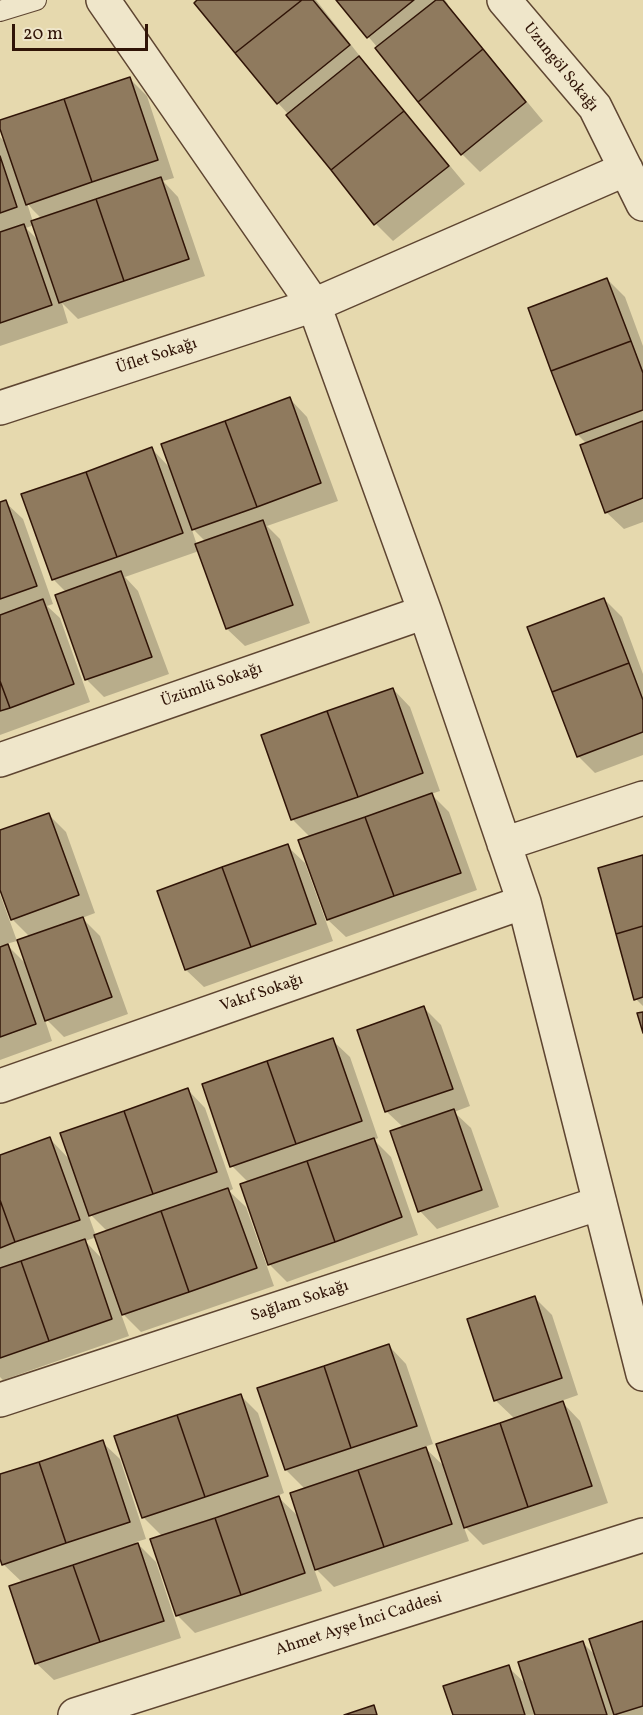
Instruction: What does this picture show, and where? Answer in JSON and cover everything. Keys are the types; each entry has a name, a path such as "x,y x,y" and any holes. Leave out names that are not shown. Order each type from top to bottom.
{"street":[{"path":"103,0 314,306 425,612 524,902 643,1374"},
{"name":"Uzungöl Sokağı","path":"504,0 595,107 643,204"},
{"name":"Üflet Sokağı","path":"0,408 314,306 626,169"},
{"name":"Üzümlü Sokağı","path":"0,760 425,612"},
{"path":"504,844 643,798"},
{"name":"Vakıf Sokağı","path":"0,1086 524,902"},
{"name":"Sağlam Sokağı","path":"0,1400 600,1203"},
{"name":"Ahmet Ayşe İnci Caddesi","path":"75,1715 643,1535"}],"lane":[{"path":"0,11 36,0"}],"building":[{"path":"197,0 302,0 235,53 194,3"},
{"path":"302,0 313,0 350,45 277,104 235,53"},
{"path":"336,0 414,0 367,38"},
{"path":"436,0 443,0 483,49 418,102 375,48"},
{"path":"483,49 526,102 461,155 418,102"},
{"path":"359,56 404,111 331,170 286,115"},
{"path":"130,77 158,160 92,182 64,99"},
{"path":"64,99 92,182 26,205 0,129 0,120"},
{"path":"404,111 449,166 374,225 331,170"},
{"path":"0,156 17,207 0,213"},
{"path":"161,177 189,259 124,281 96,199"},
{"path":"96,199 124,281 59,303 31,221"},
{"path":"24,224 52,305 0,323 0,232"},
{"path":"607,278 631,341 551,371 528,308"},
{"path":"631,341 643,373 643,410 576,435 551,371"},
{"path":"290,397 321,483 257,507 225,421"},
{"path":"225,421 257,507 192,530 161,444"},
{"path":"643,421 643,498 605,513 580,445"},
{"path":"152,447 183,533 117,557 86,472"},
{"path":"86,472 117,557 52,580 21,494"},
{"path":"6,500 37,586 0,599 0,502"},
{"path":"263,520 293,605 226,629 195,544"},
{"path":"121,571 152,657 85,680 55,595"},
{"path":"604,598 629,663 552,692 527,627"},
{"path":"43,599 74,684 10,708 0,681 0,615"},
{"path":"629,663 643,700 643,732 577,757 552,692"},
{"path":"0,681 10,708 0,711"},
{"path":"393,688 423,773 358,797 327,711"},
{"path":"327,711 358,797 291,820 261,735"},
{"path":"432,793 461,873 394,896 365,817"},
{"path":"49,813 79,895 11,920 0,890 0,830"},
{"path":"365,817 394,896 327,920 298,840"},
{"path":"288,844 316,924 251,947 222,867"},
{"path":"643,855 643,926 616,934 598,868"},
{"path":"222,867 251,947 185,970 157,891"},
{"path":"83,917 112,997 45,1021 17,940"},
{"path":"643,926 643,997 634,1000 616,934"},
{"path":"8,944 36,1024 0,1037 0,947"},
{"path":"424,1006 453,1089 385,1112 357,1030"},
{"path":"643,1012 643,1033 637,1013"},
{"path":"333,1038 362,1121 296,1144 267,1061"},
{"path":"267,1061 296,1144 230,1167 202,1084"},
{"path":"188,1088 217,1172 153,1194 124,1111"},
{"path":"454,1109 482,1190 418,1212 390,1131"},
{"path":"124,1111 153,1194 89,1216 60,1133"},
{"path":"50,1137 80,1220 15,1242 0,1200 0,1155"},
{"path":"374,1138 402,1217 335,1242 307,1161"},
{"path":"307,1161 335,1242 268,1265 240,1184"},
{"path":"228,1188 257,1268 189,1292 161,1211"},
{"path":"0,1200 15,1242 0,1248"},
{"path":"161,1211 189,1292 122,1315 94,1235"},
{"path":"85,1239 112,1319 49,1341 21,1261"},
{"path":"21,1261 49,1341 0,1358 0,1268"},
{"path":"535,1296 562,1378 494,1401 467,1319"},
{"path":"389,1344 417,1426 351,1448 324,1366"},
{"path":"324,1366 351,1448 285,1470 257,1388"},
{"path":"241,1394 268,1476 205,1497 177,1415"},
{"path":"563,1401 592,1486 528,1507 500,1423"},
{"path":"177,1415 205,1497 142,1518 114,1436"},
{"path":"500,1423 528,1507 464,1528 436,1444"},
{"path":"103,1440 130,1522 66,1543 39,1462"},
{"path":"426,1447 452,1524 384,1547 358,1470"},
{"path":"39,1462 66,1543 2,1565 0,1559 0,1474"},
{"path":"358,1470 384,1547 315,1570 290,1493"},
{"path":"279,1496 305,1573 241,1595 215,1518"},
{"path":"215,1518 241,1595 176,1616 150,1539"},
{"path":"138,1543 164,1621 100,1642 73,1565"},
{"path":"73,1565 100,1642 35,1664 9,1586"},
{"path":"643,1621 643,1706 614,1715 589,1639"},
{"path":"583,1641 607,1715 535,1715 518,1662"},
{"path":"509,1665 525,1715 453,1715 443,1686"},
{"path":"374,1705 377,1715 344,1715"}]}
